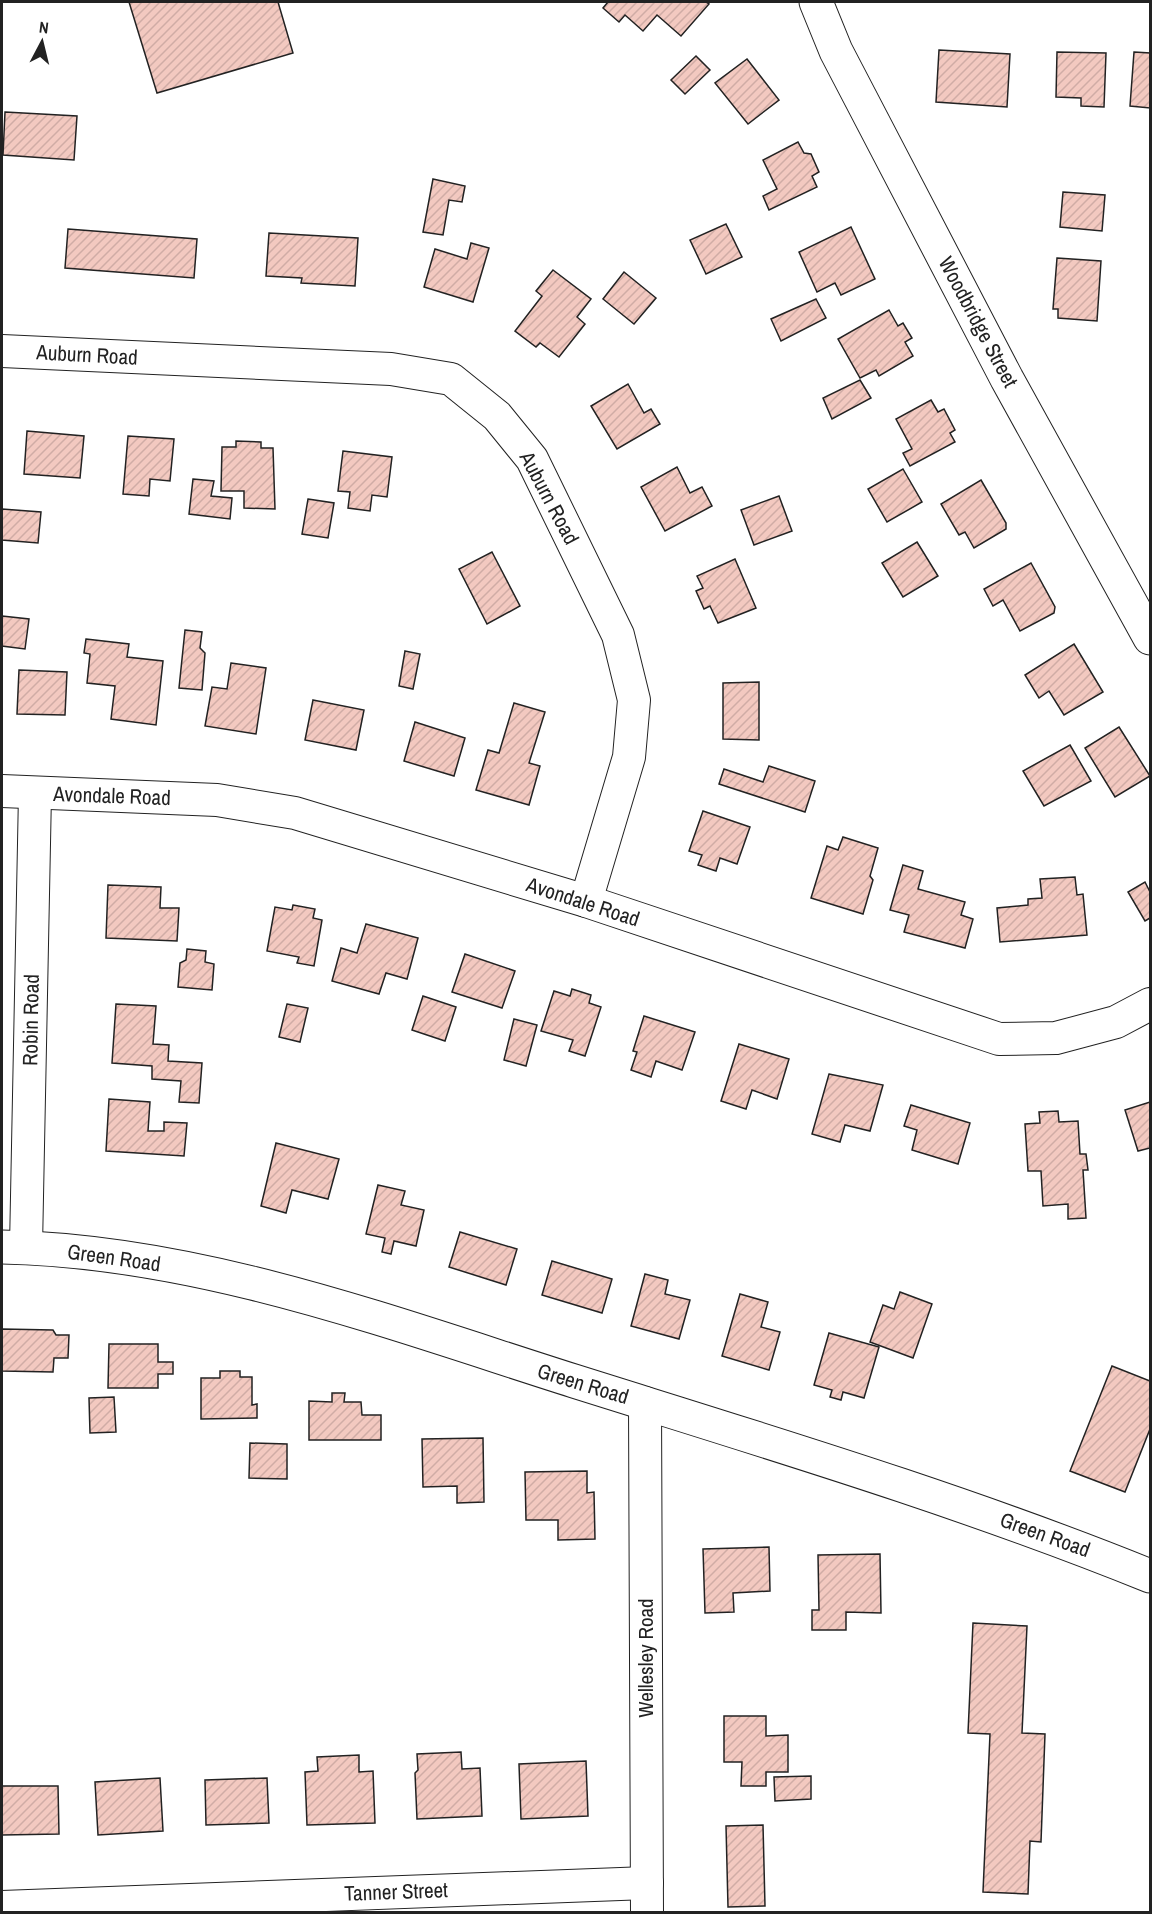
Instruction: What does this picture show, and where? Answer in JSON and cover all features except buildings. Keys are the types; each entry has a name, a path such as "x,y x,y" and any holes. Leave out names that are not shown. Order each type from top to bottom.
{"street":[{"name":"Woodbridge Street","path":"816,2 836,51 1007,380 1150,638"},
{"name":"Auburn Road","path":"2,351 391,369 451,379 497,416 532,459 613,624 634,700 629,757 586,901"},
{"name":"Avondale Road","path":"2,791 217,800 295,813 586,901 999,1039 1056,1038 1116,1022 1150,1004"},
{"name":"Robin Road","path":"14,1247 35,793"},
{"name":"Green Road","path":"14,1247 99,1254 181,1268 301,1295 876,1475 1052,1536 1150,1576"},
{"name":"Wellesley Road","path":"645,1403 647,1898"},
{"name":"Tanner Street","path":"2,1907 647,1898"}]}
